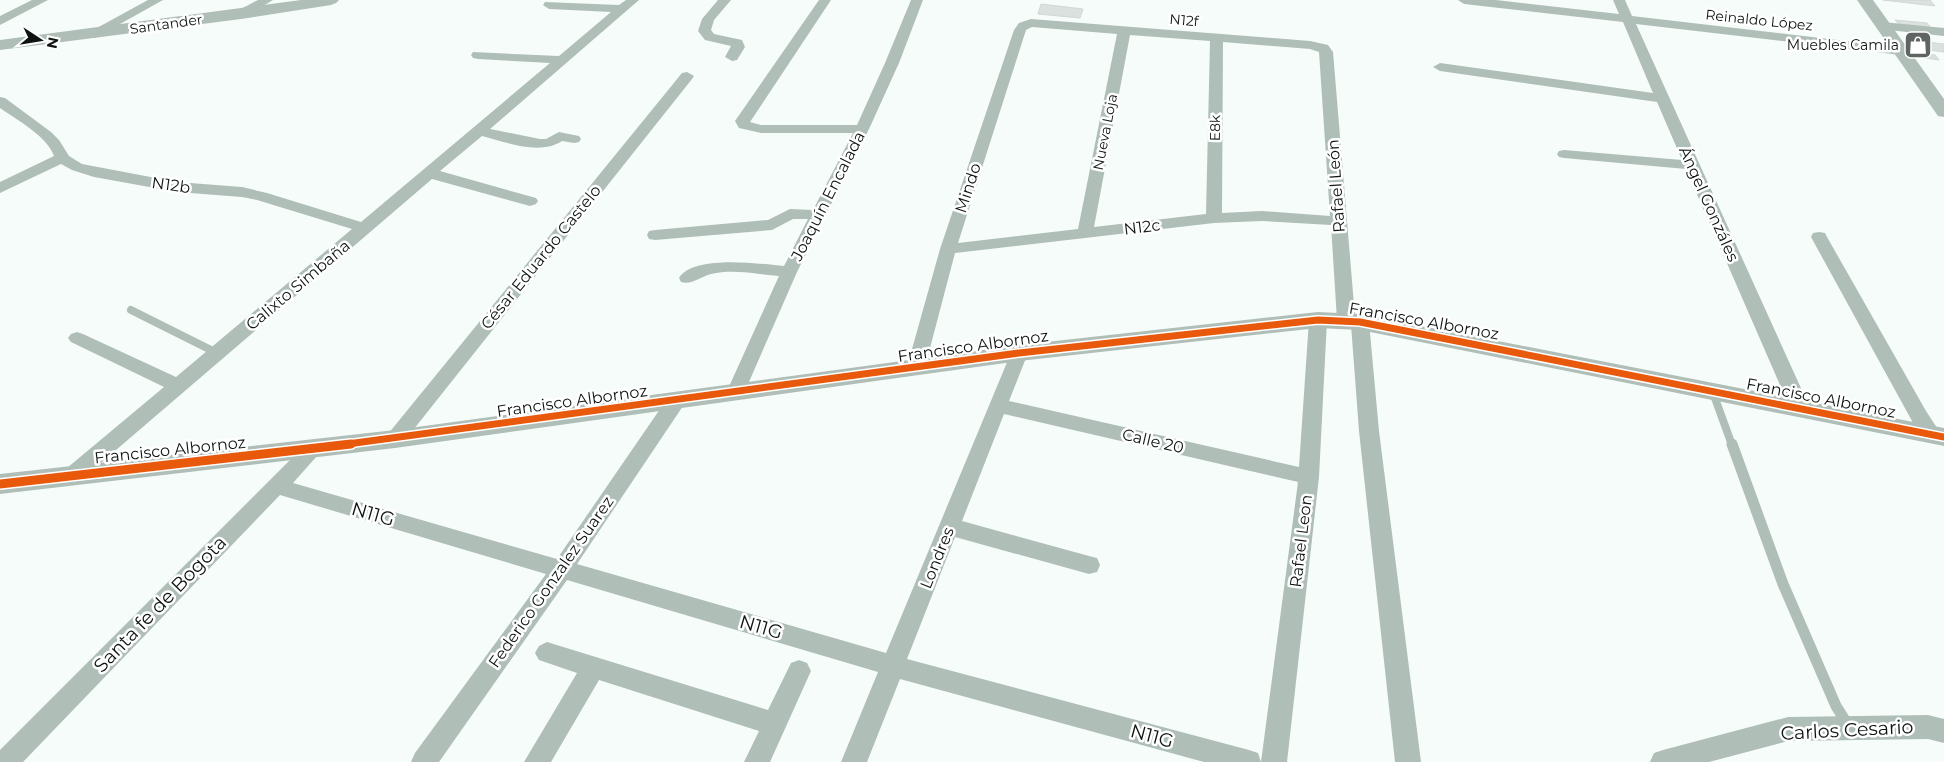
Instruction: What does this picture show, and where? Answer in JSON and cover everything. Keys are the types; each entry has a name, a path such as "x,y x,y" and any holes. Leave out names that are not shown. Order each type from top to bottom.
{"street":[{"path":"22,0 39,2"},
{"path":"90,34 157,0"},
{"path":"242,14 267,0"},
{"name":"Santander","path":"0,45 242,14 331,0"},
{"name":"Calixto Simbaña","path":"74,474 633,0"},
{"path":"725,0 708,19 704,31 710,37 737,44 738,47 732,57"},
{"path":"826,0 742,121 744,125 761,128 862,129"},
{"name":"Joaquín Encalada","path":"736,391 788,272 862,129 917,0"},
{"name":"Reinaldo López","path":"1464,0 1901,51"},
{"name":"Ángel Gonzáles","path":"1619,0 1626,20 1800,408"},
{"path":"1865,0 1944,112"},
{"path":"0,21 39,2"},
{"path":"549,5 622,9"},
{"name":"N12f","path":"1037,23 1310,45 1323,48 1326,52"},
{"name":"Mindo","path":"916,367 948,249 1020,30 1026,24 1037,23"},
{"path":"1883,26 1944,32"},
{"name":"Nueva Loja","path":"1085,234 1124,30"},
{"name":"E8k","path":"1214,218 1216,38"},
{"name":"Rafael León","path":"1326,52 1338,221 1369,431 1408,762"},
{"path":"478,55 562,60"},
{"path":"1440,67 1662,98"},
{"name":"César Eduardo Castelo","path":"395,439 687,76"},
{"path":"0,102 55,142 62,153 62,158 0,188"},
{"path":"478,131 529,142 549,143 559,136 574,139"},
{"path":"1564,154 1692,165"},
{"name":"N12b","path":"62,158 94,172 177,187 242,192 261,196 364,228"},
{"path":"429,173 530,201"},
{"path":"655,235 772,225 790,214 818,215"},
{"name":"N12c","path":"948,249 1214,218 1262,216 1338,221"},
{"path":"1819,237 1919,416 1938,436"},
{"path":"687,278 700,271 720,266 788,272"},
{"name":"Francisco Albornoz","path":"0,484 74,474 395,439 1020,353 1318,320 1353,321 1712,390 1938,436"},
{"name":"Rafael Leon","path":"1274,762 1309,477 1318,320"},
{"path":"77,338 178,386"},
{"name":"Londres","path":"854,762 1020,353"},
{"name":"Federico Gonzalez Suarez","path":"424,762 562,569 676,401"},
{"name":"Calle 20","path":"998,406 1309,477"},
{"name":"Santa fe de Bogota","path":"6,762 315,447"},
{"name":"N11G","path":"276,486 893,666 1249,762"},
{"path":"950,527 1089,565"},
{"path":"547,652 775,724"},
{"path":"537,762 594,667"},
{"path":"757,762 800,672"},
{"name":"Carlos Cesario","path":"1663,762 1788,729 1928,727 1944,731"}],"lane":[{"path":"131,310 217,352"},
{"path":"1712,390 1783,584 1836,706 1849,728"}],"building":[{"path":"1883,0 1930,0 1935,6"},
{"path":"1041,4 1083,9 1080,18 1038,14"},
{"path":"1895,20 1927,23 1931,28 1900,25"},
{"path":"1907,40 1944,44 1944,52 1913,48"},
{"path":"1916,52 1935,55 1939,60 1919,57"}],"cycle path":[{"path":"0,484 395,439 1019,353 1318,320 1360,322 1944,437"}],"place":[{"name":"Muebles Camila","path":"1918,45"}]}
